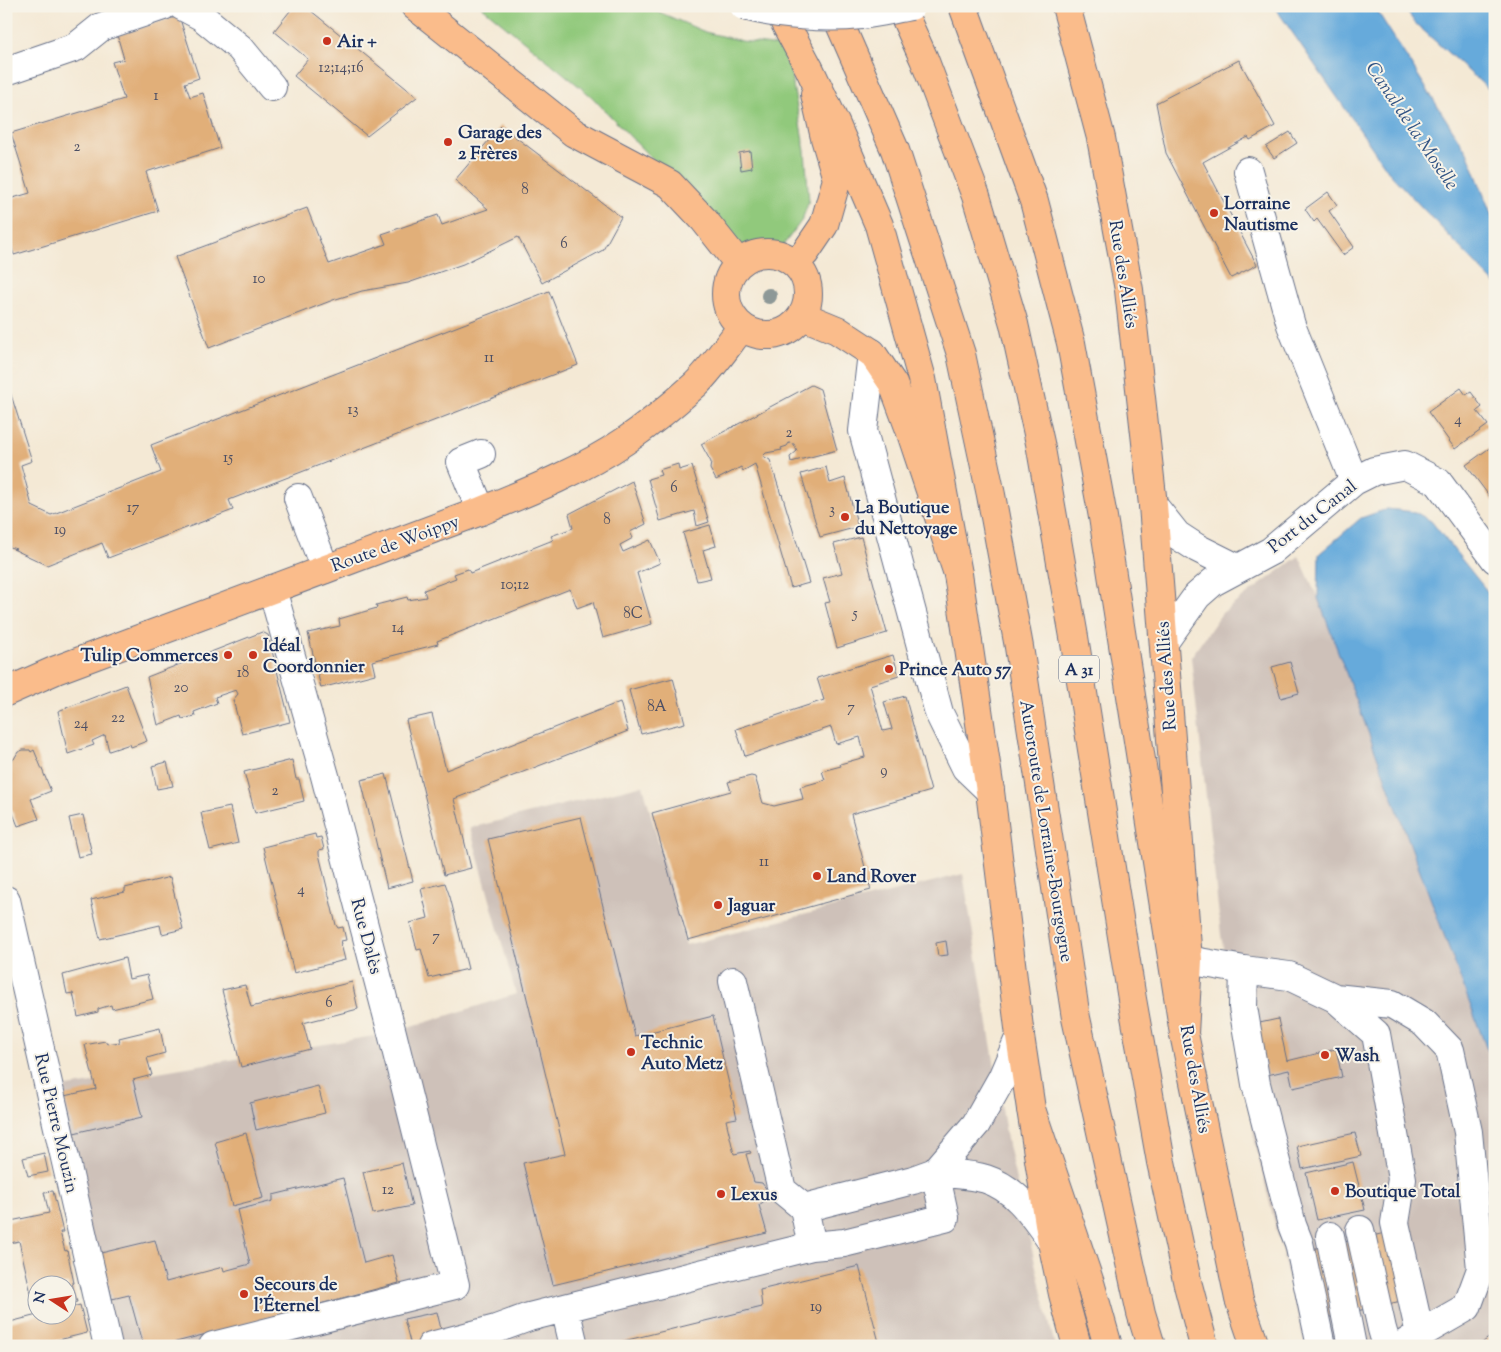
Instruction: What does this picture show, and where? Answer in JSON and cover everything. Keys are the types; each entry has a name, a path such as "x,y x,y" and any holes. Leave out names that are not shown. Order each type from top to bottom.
{"main road":[{"path":"415,6 574,133 670,184 704,220 739,264"},
{"path":"776,6 809,68 836,125 879,225 922,379 958,574 990,791 1020,1036 1052,1242 1076,1346"},
{"name":"Autoroute de Lorraine-Bourgogne","path":"832,6 895,150 961,354 991,495 1019,647 1076,1018 1141,1313 1151,1346"},
{"name":"A 31","path":"900,6 924,58 976,196 1014,324 1047,482 1132,999 1161,1162 1188,1286 1204,1346"},
{"name":"Rue des Alliés","path":"1066,6 1101,138 1129,290 1153,505 1188,960 1184,1034 1239,1299 1255,1346"},
{"path":"965,12 1034,201 1071,343 1102,517 1184,1034"},
{"path":"794,262 805,253 824,225 837,179 825,138 809,68"},
{"path":"760,253 784,256 794,262 802,271 807,282 809,294 803,316 786,332 775,335 763,336 752,333 742,327 732,316 726,303 726,289 730,275 739,264 749,257 760,253"},
{"path":"803,316 837,330 872,354 893,384 958,574"},
{"name":"Route de Woippy","path":"6,692 56,670 481,511 525,493 590,461 624,442 656,418 697,382 742,327"},
{"path":"1031,1109 1091,1286 1108,1346"}],"street":[{"path":"6,72 76,47 101,28 163,6"},
{"path":"182,6 201,16 240,48 272,87"},
{"path":"744,6 757,10 809,16 859,15 911,6"},
{"path":"1248,171 1290,326 1354,481"},
{"path":"872,354 863,431 918,638 939,713 966,768 990,791"},
{"path":"480,454 461,462 481,511"},
{"name":"Port du Canal","path":"1164,642 1197,596 1213,582 1271,551 1354,481 1374,471 1406,465 1438,482 1495,559"},
{"path":"298,498 325,569"},
{"path":"1153,505 1177,535 1197,548 1237,568"},
{"name":"Rue Dalès","path":"213,1346 455,1285 335,814 272,589"},
{"name":"Rue Pierre Mouzin","path":"6,900 108,1346"},
{"path":"1188,960 1289,976 1336,998 1376,1034 1402,1179 1395,1223 1410,1340 1467,1306 1481,1269 1468,1132 1450,1050 1424,1023 1392,1004 1336,998"},
{"path":"1244,970 1243,1007 1256,1084 1292,1225 1299,1243 1321,1346"},
{"path":"733,981 782,1190 804,1208 812,1246"},
{"path":"935,1172 976,1124 1002,1078 1020,1036"},
{"path":"431,1346 496,1330 529,1317 812,1246 844,1242 945,1218 935,1172"},
{"path":"804,1208 913,1180 935,1172 985,1179 1006,1188 1025,1205 1052,1242"},
{"path":"1299,1243 1395,1223"},
{"path":"1360,1230 1387,1346"},
{"path":"1330,1236 1352,1346"},
{"path":"565,1308 574,1346"}],"shaded area":[{"path":"1299,556 1318,598 1486,1047 1495,1061 1495,1346 1305,1346 1256,1147 1221,935 1191,657 1222,613"},
{"path":"643,785 686,945 963,874 1008,1145 1055,1346 105,1346 56,1089 392,1033 516,994 470,828"}],"green space":[{"path":"481,6 645,6 705,32 742,41 786,47 805,151 809,201 802,220 776,255 752,246 728,250 679,187 591,96"}],"water":[{"name":"Canal de la Moselle","path":"1274,6 1374,6 1468,154 1495,224 1495,284 1391,175"},
{"path":"1403,6 1495,6 1495,95 1415,23"},
{"path":"1387,509 1415,512 1431,521 1495,601 1495,1061 1486,1047 1318,598 1319,554 1361,518"}],"building":[{"path":"294,6 305,6 417,97 367,136 294,76 308,59 274,31"},
{"path":"179,16 199,78 185,83 190,97 203,93 220,148 146,172 158,211 14,255 6,230 6,200 30,193 11,133 124,99 112,62 124,59 117,35"},
{"name":"Lorraine Nautisme","path":"1239,60 1275,126 1250,140 1248,137 1203,162 1257,265 1231,278 1166,153 1156,103"},
{"path":"501,126 621,217 603,250 542,283 518,237 463,264 408,283 362,291 333,300 209,348 175,257 307,208 329,264 386,244 382,234 438,215 442,225 488,209 455,180"},
{"path":"1290,132 1297,143 1274,158 1266,147"},
{"path":"750,151 752,168 741,170 739,153"},
{"path":"1328,192 1337,205 1329,211 1354,247 1343,255 1317,219 1314,222 1305,209"},
{"path":"549,291 578,365 229,500 233,510 108,558 102,543 47,565 6,546 6,379 32,461 21,465 32,506 51,515 161,472 151,445"},
{"path":"811,385 820,389 837,450 791,462 790,457 797,451 794,444 789,443 781,448 782,450 766,453 763,456 770,460 809,583 791,588 755,464 743,471 741,467 716,480 710,469 711,462 701,444"},
{"path":"1461,388 1466,395 1471,392 1482,407 1477,411 1488,425 1455,449 1428,412"},
{"path":"1495,444 1495,500 1493,501 1466,465"},
{"path":"678,464 679,470 692,466 709,522 697,526 694,511 660,521 648,479 661,475 659,470"},
{"path":"826,467 830,483 845,478 858,527 820,537 801,474"},
{"path":"632,481 646,524 630,532 633,538 620,545 623,552 650,540 660,563 637,573 652,624 603,638 593,602 577,608 570,589 437,641 438,644 372,661 375,674 321,688 308,633 340,626 339,619 377,608 376,605 407,597 408,600 426,597 424,590 456,578 454,574 468,569 470,573 553,540 551,536 573,528 569,514"},
{"path":"710,525 716,546 703,550 711,578 697,581 683,533"},
{"path":"861,537 887,633 837,648 825,603 830,602 823,578 842,573 834,544"},
{"path":"262,632 268,635 290,722 242,734 233,700 238,694 236,690 215,697 217,703 194,712 195,716 182,719 181,716 158,725 147,677"},
{"path":"893,655 899,676 870,685 883,731 892,729 884,702 905,696 931,791 851,814 871,890 688,940 652,813 731,791 728,782 751,776 755,777 763,803 774,806 803,799 800,787 825,780 822,771 865,757 860,737 836,744 831,727 745,756 736,729 824,700 817,678"},
{"path":"1290,662 1299,693 1281,698 1272,667"},
{"path":"673,678 685,723 641,734 629,690"},
{"path":"126,685 147,741 131,747 130,744 109,751 105,735 92,741 94,745 68,754 58,711"},
{"path":"620,702 628,731 454,799 471,868 444,875 406,720 432,714 446,770"},
{"path":"30,750 31,752 34,750 51,791 31,799 39,819 18,826 6,796 6,762 14,759 18,752"},
{"path":"292,760 304,801 255,813 244,772"},
{"path":"167,762 173,786 157,789 152,766"},
{"path":"386,774 413,881 387,888 361,780"},
{"path":"230,807 238,843 210,850 201,813"},
{"path":"83,815 92,854 78,857 69,818"},
{"name":"Technic Auto Metz","path":"581,817 635,1036 713,1016 737,1118 726,1120 734,1154 750,1151 751,1153 746,1154 754,1182 762,1183 767,1190 766,1200 759,1205 767,1233 553,1285 523,1163 565,1154 488,839"},
{"path":"315,834 316,838 321,837 324,849 319,850 319,854 336,925 338,928 343,927 346,940 341,941 341,944 345,960 294,973 263,847"},
{"path":"170,877 183,929 162,934 160,925 100,939 91,900 125,892 125,888"},
{"path":"445,883 468,969 429,978 421,949 417,950 410,923 428,918 421,889"},
{"path":"946,941 948,955 938,956 936,943"},
{"path":"125,958 129,979 147,975 153,999 112,1009 111,1005 98,1009 98,1012 78,1017 73,993 67,994 63,975"},
{"path":"352,982 358,1009 303,1023 310,1049 241,1067 222,990 245,985 251,1007"},
{"name":"Wash","path":"1278,1019 1287,1061 1336,1049 1342,1077 1293,1088 1289,1070 1267,1075 1255,1024"},
{"path":"160,1028 165,1053 147,1058 152,1075 133,1080 142,1117 74,1133 64,1096 96,1089 85,1045 105,1041 107,1044 120,1042 119,1038"},
{"path":"318,1086 325,1113 256,1130 250,1103"},
{"path":"246,1133 263,1198 232,1206 215,1142"},
{"path":"1355,1133 1361,1156 1302,1169 1297,1146"},
{"path":"44,1153 48,1172 28,1176 23,1158"},
{"name":"Boutique Total","path":"1353,1162 1365,1210 1317,1220 1306,1173"},
{"path":"402,1163 412,1206 373,1214 363,1172"},
{"path":"343,1178 364,1263 392,1255 399,1283 161,1346 143,1346 129,1295 112,1299 101,1253 155,1240 166,1282 223,1267 224,1271 250,1264 237,1210 273,1201 273,1195"},
{"path":"53,1191 63,1232 60,1232 65,1251 67,1250 72,1274 28,1274 28,1280 19,1241 6,1244 6,1222 49,1213 44,1192"},
{"path":"1395,1231 1410,1299 1317,1320 1302,1251"},
{"path":"859,1266 880,1346 603,1346 762,1307 760,1290"},
{"path":"80,1305 87,1333 34,1346 6,1346 6,1323 28,1317 28,1324 78,1324 78,1306"},
{"path":"437,1312 445,1346 411,1346 404,1319"},
{"path":"1495,1333 1495,1346 1478,1346"}],"place":[{"name":"Air +","path":"327,41"},
{"name":"Garage des 2 Frères","path":"448,142"},
{"name":"Lorraine Nautisme","path":"1214,213"},
{"name":"La Boutique du Nettoyage","path":"845,517"},
{"name":"Tulip Commerces","path":"228,655"},
{"name":"Idéal Coordonnier","path":"253,655"},
{"name":"Prince Auto 57","path":"889,669"},
{"name":"Land Rover","path":"817,876"},
{"name":"Jaguar","path":"718,905"},
{"name":"Technic Auto Metz","path":"631,1052"},
{"name":"Wash","path":"1325,1055"},
{"name":"Boutique Total","path":"1335,1191"},
{"name":"Lexus","path":"721,1194"},
{"name":"Secours de l’Éternel","path":"244,1294"}]}
